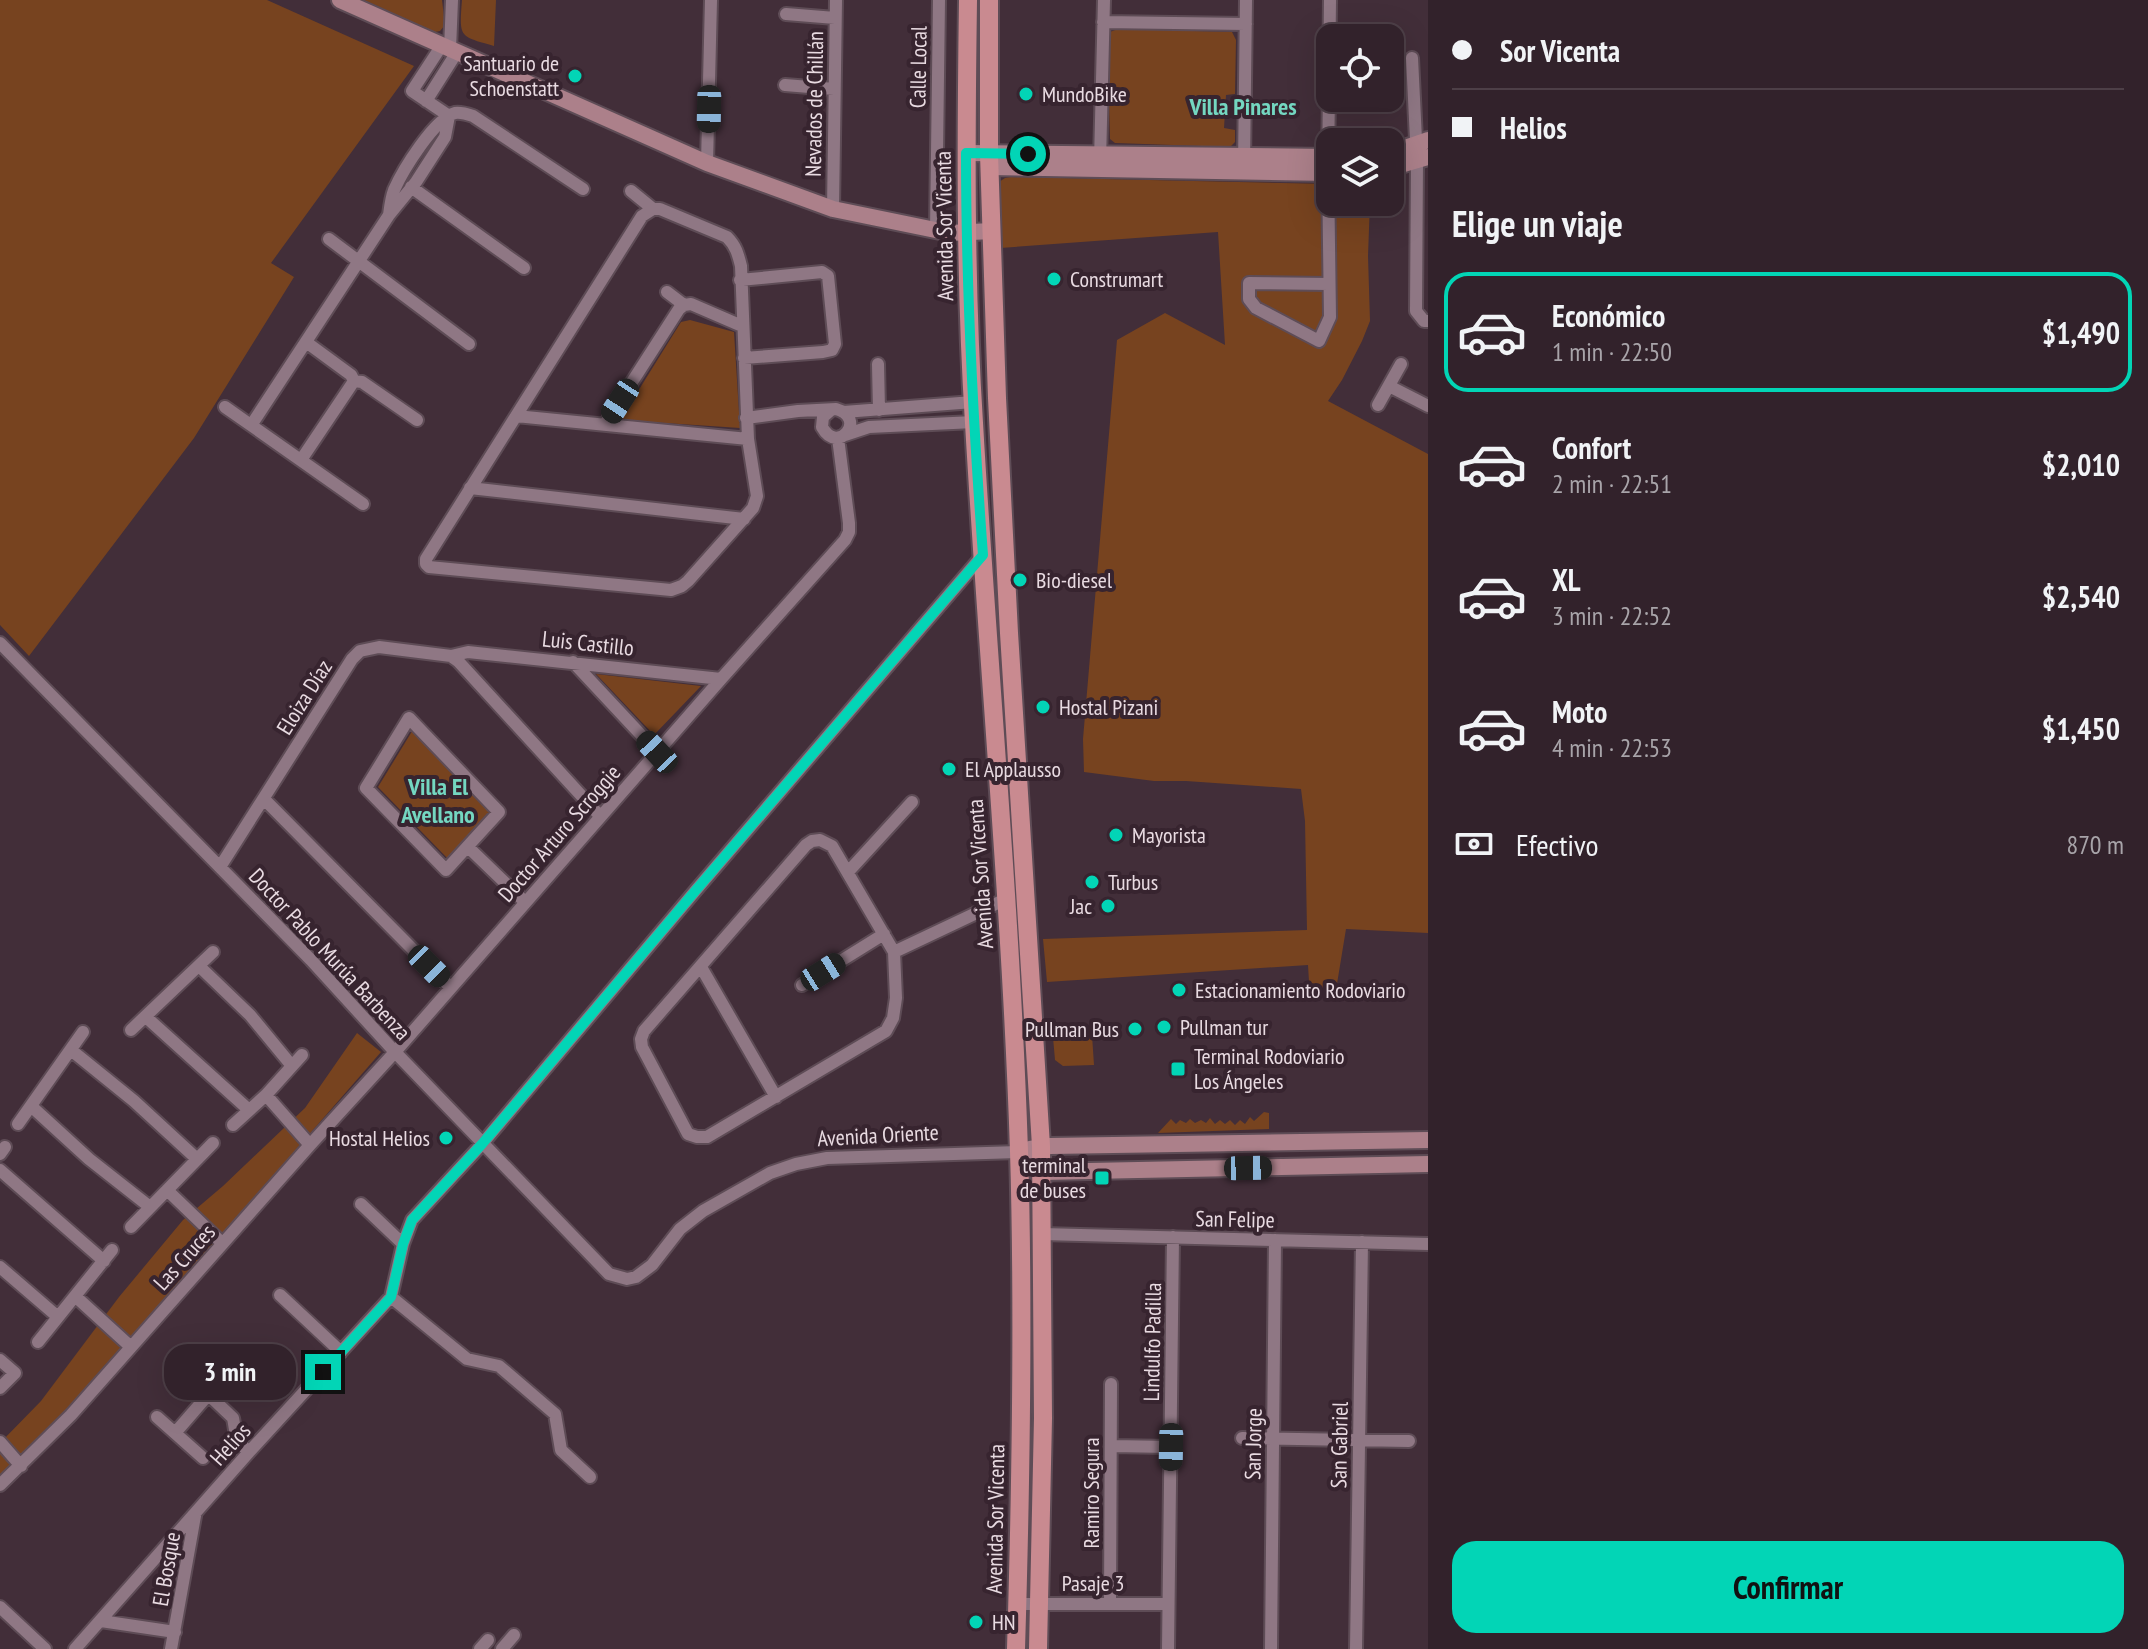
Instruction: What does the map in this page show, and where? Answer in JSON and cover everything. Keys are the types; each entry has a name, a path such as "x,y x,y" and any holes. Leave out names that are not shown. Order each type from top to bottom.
{"main road":[{"name":"Avenida Sor Vicenta","path":"968,0 966,153 973,402 1006,899 1019,1152 1021,1448 1016,1649"},
{"name":"Avenida Sor Vicenta","path":"989,0 990,161 999,429 1041,1146 1043,1418 1038,1649"},
{"path":"966,153 974,161 990,161"},
{"path":"973,402 985,410 999,429"},
{"path":"986,604 998,612 1009,633"},
{"path":"1007,919 1028,934"}],"street":[{"path":"340,0 707,163 833,209 950,233 992,231"},
{"path":"449,116 412,91 450,49 452,0"},
{"path":"707,163 711,0"},
{"name":"Nevados de Chillán","path":"833,209 836,0"},
{"name":"Calle Local","path":"936,230 939,0"},
{"path":"1100,162 1104,0"},
{"path":"1244,164 1246,0"},
{"path":"1329,128 1330,0"},
{"path":"786,14 835,18"},
{"path":"1103,22 1246,24"},
{"path":"1412,58 1422,150 1416,311 1424,321 1428,321"},
{"path":"785,85 834,89"},
{"path":"389,215 394,191 425,138 449,116 458,112 473,116 583,189"},
{"path":"252,424 358,261 445,137 449,116"},
{"path":"1404,160 1422,150"},
{"path":"990,161 1316,164"},
{"path":"411,187 524,268"},
{"path":"631,191 653,209"},
{"path":"653,209 660,209 727,237 739,255 740,280 746,418 757,496 753,508 688,581 671,590 429,567 426,564 426,559 470,488 642,216 653,209"},
{"path":"1329,216 1330,317 1319,341 1256,308 1249,299 1249,283 1329,284"},
{"path":"329,239 469,344"},
{"path":"740,280 822,272 828,276 835,344 832,350 823,352 744,358"},
{"path":"667,292 684,305"},
{"path":"605,424 684,305 691,304 742,326"},
{"path":"306,342 351,375 354,381"},
{"path":"878,364 879,410"},
{"path":"1378,405 1401,364"},
{"path":"354,381 362,382 417,420"},
{"path":"301,460 354,381"},
{"path":"1389,386 1428,406"},
{"path":"746,418 798,411 879,410 973,402"},
{"path":"225,407 363,504"},
{"path":"798,411 812,418 828,436 842,436 869,427 974,422"},
{"path":"822,427 823,417 838,411"},
{"name":"Doctor Arturo Scroggie","path":"395,1052 847,536 849,523 842,436 850,426 850,420 838,411"},
{"path":"516,416 748,439"},
{"path":"470,488 744,519"},
{"name":"Helios","path":"75,1649 391,1297 412,1220 482,1144 983,555"},
{"name":"Doctor Pablo Murúa Barbenza","path":"0,643 185,829 609,1274 627,1279 636,1277"},
{"name":"Eloiza Díaz","path":"220,867 360,651 379,647 451,656"},
{"name":"Luis Castillo","path":"451,656 468,652 721,679"},
{"path":"451,656 600,816"},
{"path":"573,662 657,752"},
{"path":"409,718 499,812 468,847 446,870 366,788 409,718"},
{"path":"264,799 450,987"},
{"path":"848,872 912,802"},
{"path":"820,840 828,842 848,872 894,952 896,998 893,1018 886,1031 707,1137 688,1134 642,1047 644,1031 809,843 820,840"},
{"path":"468,847 525,902"},
{"path":"894,952 1006,899"},
{"path":"802,985 884,934"},
{"path":"131,1030 213,952"},
{"path":"199,966 250,1015 292,1066"},
{"path":"701,967 776,1097"},
{"path":"146,1017 249,1110"},
{"path":"18,1124 83,1032"},
{"path":"71,1050 134,1101 197,1159"},
{"name":"Las Cruces","path":"0,1485 71,1415 395,1052"},
{"path":"233,1125 266,1095 302,1055"},
{"path":"266,1095 310,1145"},
{"path":"31,1106 89,1159 150,1207"},
{"name":"Avenida Oriente","path":"636,1277 652,1265 671,1238 703,1211 783,1168 827,1158 1019,1152 1041,1146 1428,1140"},
{"path":"131,1227 213,1143"},
{"path":"1276,1167 1285,1161 1285,1143"},
{"path":"1136,1145 1139,1170"},
{"path":"1019,1152 1041,1172 1428,1164"},
{"path":"0,1170 108,1256 38,1342"},
{"path":"167,1190 222,1243"},
{"path":"361,1204 403,1244"},
{"name":"San Felipe","path":"1042,1234 1428,1244"},
{"name":"Lindulfo Padilla","path":"1168,1649 1173,1237"},
{"name":"San Jorge","path":"1271,1649 1275,1240"},
{"name":"San Gabriel","path":"1356,1649 1362,1242"},
{"path":"0,1267 58,1317"},
{"path":"280,1295 341,1352"},
{"path":"75,1296 131,1347"},
{"path":"391,1297 467,1359 499,1366 555,1414 561,1450 590,1477"},
{"path":"0,1360 15,1373 0,1388"},
{"path":"194,1381 233,1418 237,1441 249,1452"},
{"name":"Ramiro Segura","path":"1110,1603 1111,1384"},
{"path":"175,1433 208,1395"},
{"path":"157,1417 203,1458"},
{"path":"1242,1438 1409,1441"},
{"path":"0,1442 21,1466"},
{"path":"1111,1446 1171,1447"},
{"name":"El Bosque","path":"171,1649 196,1513"},
{"name":"Pasaje 3","path":"1017,1604 1168,1604"},
{"path":"0,1607 45,1649"},
{"name":"El Bosque","path":"101,1621 175,1632"},
{"path":"502,1649 514,1635"}],"shaded area":[{"path":"0,0 267,0 414,66 271,263 294,277 194,438 29,656 0,625"},
{"path":"364,0 442,0 445,25 435,32"},
{"path":"462,0 496,0 494,46 464,34"},
{"path":"1118,29 1232,32 1236,40 1235,94 1226,95 1224,128 1235,130 1235,142 1230,147 1115,143 1110,139 1107,33"},
{"path":"1005,178 1316,184 1316,216 1369,216 1370,321 1342,380 1328,401 1428,454 1428,933 1346,929 1335,996 1310,998 1308,965 1047,982 1043,939 1307,930 1305,821 1301,789 1154,781 1084,772 1083,739 1117,340 1165,313 1225,345 1218,232 1000,248 999,182"},
{"path":"690,320 734,332 740,428 620,420 681,322"},
{"path":"596,674 701,686 654,735"},
{"path":"414,728 494,812 450,861 378,787"},
{"path":"1087,1023 1087,1027 1100,1027 1100,1034 1092,1035 1094,1065 1063,1066 1055,1060 1052,1026"},
{"path":"357,1033 381,1052 64,1416 0,1480 0,1443 41,1401 119,1297 183,1220 305,1108"},
{"path":"1264,1112 1269,1113 1269,1129 1158,1133 1171,1119 1176,1124 1180,1120 1186,1123 1190,1119 1195,1123 1201,1120 1206,1123 1210,1118 1215,1124 1220,1120 1225,1124 1230,1120 1235,1125 1240,1120 1245,1124 1250,1117 1254,1121"}],"place":[{"name":"Santuario de Schoenstatt","path":"575,76"},
{"name":"MundoBike","path":"1026,94"},
{"name":"Construmart","path":"1054,279"},
{"name":"Bio-diesel","path":"1020,580"},
{"name":"Hostal Pizani","path":"1043,707"},
{"name":"El Applausso","path":"949,769"},
{"name":"Mayorista","path":"1116,835"},
{"name":"Turbus","path":"1092,882"},
{"name":"Jac","path":"1108,906"},
{"name":"Estacionamiento Rodoviario","path":"1179,990"},
{"name":"Pullman tur","path":"1164,1027"},
{"name":"Pullman Bus","path":"1135,1029"},
{"name":"Terminal Rodoviario Los Ángeles","path":"1178,1069"},
{"name":"Hostal Helios","path":"446,1138"},
{"name":"terminal de buses","path":"1102,1178"},
{"name":"HN","path":"976,1622"}],"district":[{"name":"Villa Pinares","path":"1243,107"},
{"name":"Villa El Avellano","path":"438,801"}],"route":[{"path":"323,1372 391,1297 412,1220 482,1144 983,555 974,422 966,153 1028,154"}]}
